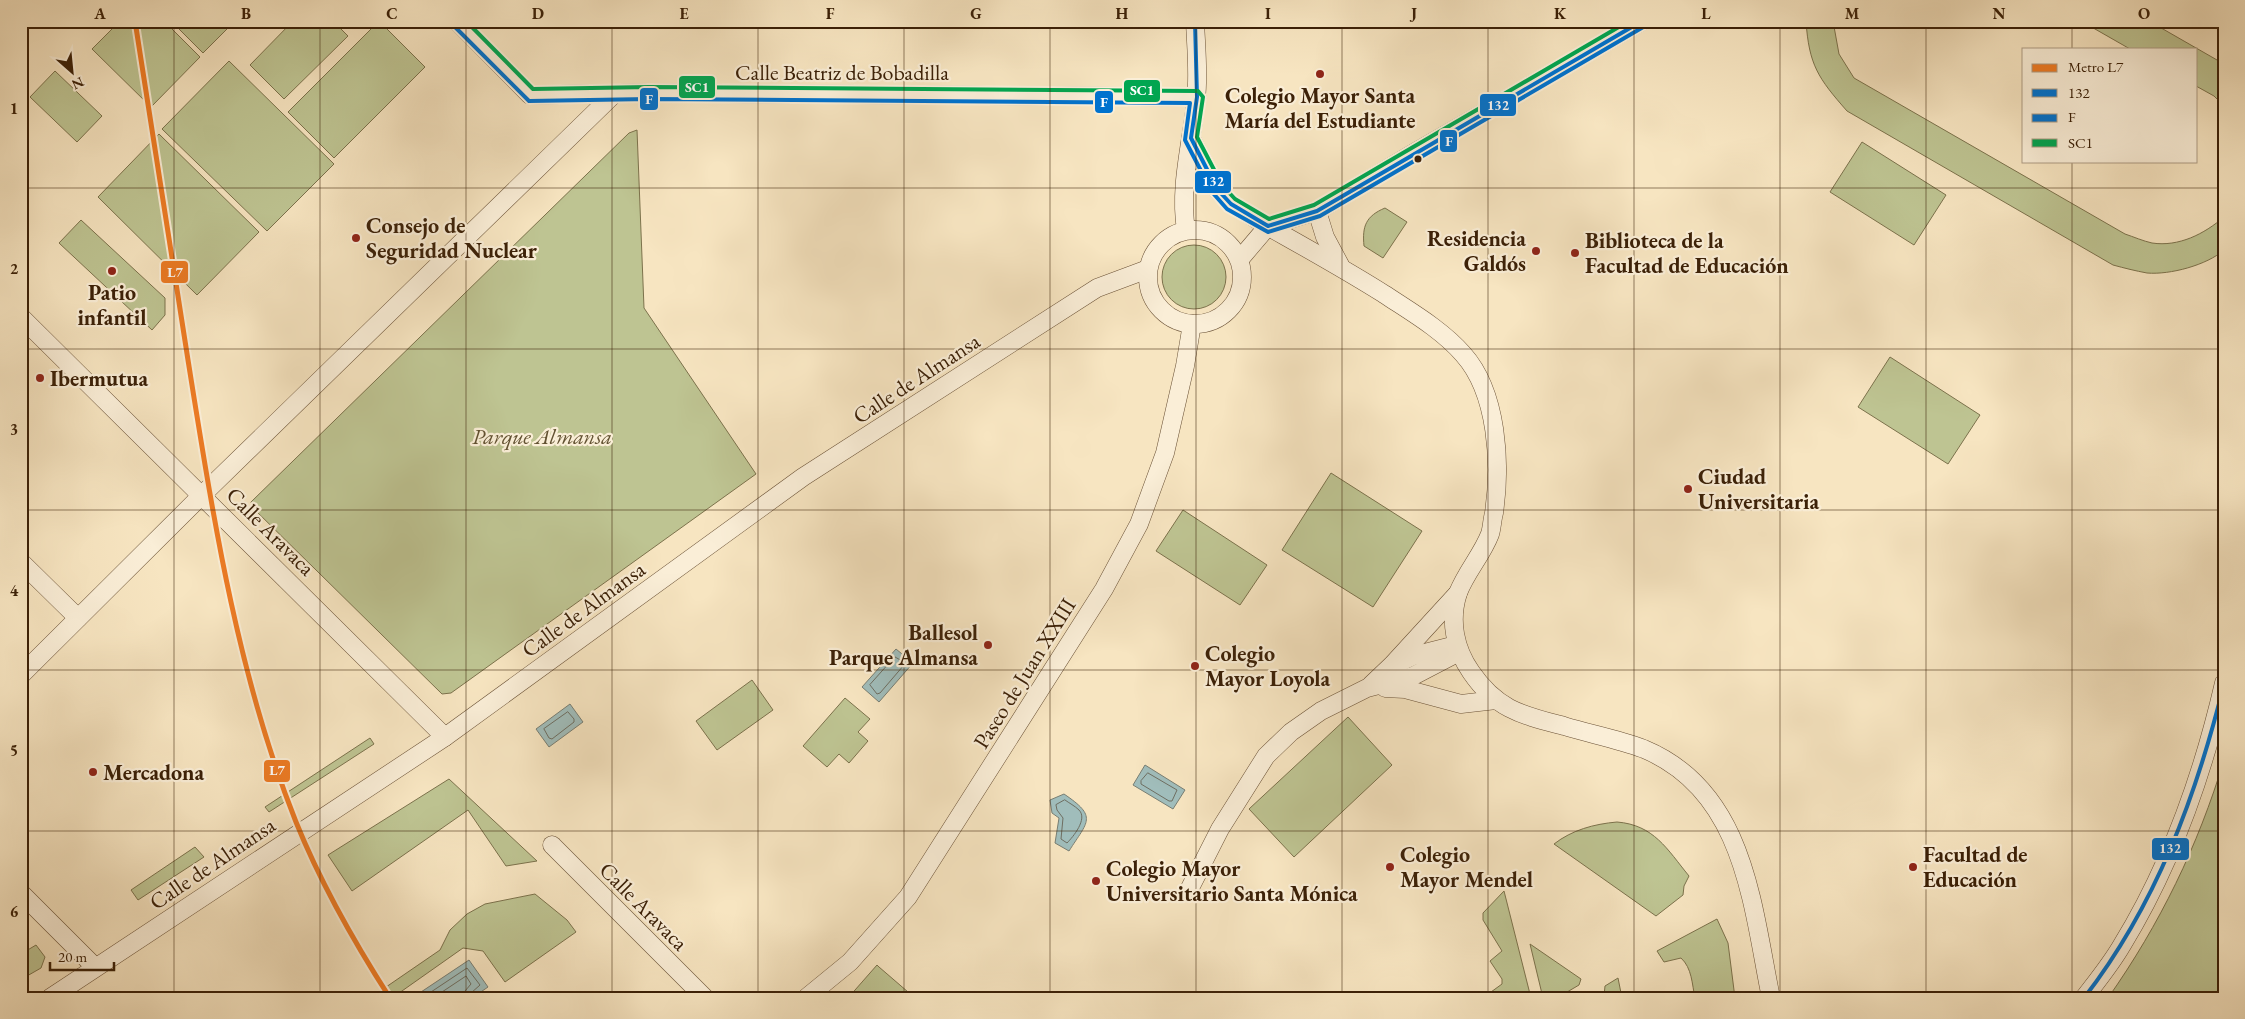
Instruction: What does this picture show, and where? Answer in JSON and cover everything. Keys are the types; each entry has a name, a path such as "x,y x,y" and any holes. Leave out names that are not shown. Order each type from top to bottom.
{"street":[{"name":"Calle Beatriz de Bobadilla","path":"457,21 530,95 1197,97"},
{"path":"1186,230 1183,212 1185,173 1197,97 1195,21"},
{"path":"1240,259 1268,226 1317,211 1414,152 1642,21"},
{"path":"21,675 202,495 614,94"},
{"path":"1191,138 1217,189 1231,204 1340,265 1433,326 1463,354 1474,369 1487,400 1498,457 1496,498 1490,534 1458,593 1392,665 1367,688"},
{"path":"1317,211 1325,238 1340,265"},
{"path":"1186,230 1203,230 1218,235 1231,245 1240,259 1243,275 1241,290 1234,305 1222,316 1208,322 1192,324 1176,320 1163,312 1153,300 1148,285 1148,269 1152,255 1161,243 1172,235 1186,230"},
{"name":"Calle de Almansa","path":"50,998 445,737 803,477 1097,288 1148,269"},
{"name":"Calle Aravaca","path":"21,317 445,737"},
{"name":"Paseo de Juan XXIII","path":"806,998 850,962 908,897 1104,589 1139,524 1164,453 1186,366 1192,324"},
{"path":"21,562 78,618"},
{"path":"1458,593 1454,618 1458,649 1482,687 1496,700 1508,709 1532,718 1643,748 1682,772 1705,793 1727,827 1742,862 1771,998"},
{"path":"1392,665 1413,656 1458,649"},
{"path":"1190,888 1220,829 1266,756 1291,732 1313,716 1367,688 1413,676 1458,649"},
{"path":"2084,998 2122,947 2159,880 2195,783 2213,727 2224,683"},
{"path":"1367,688 1405,689 1462,704 1496,700"},
{"name":"Calle Aravaca","path":"552,845 705,998"},
{"path":"21,893 95,967"}],"green space":[{"path":"120,21 164,21 200,57 151,107 92,49"},
{"path":"171,21 235,21 203,53"},
{"path":"293,21 333,21 348,36 284,99 250,65"},
{"path":"379,21 425,67 334,158 288,112"},
{"path":"1806,21 1833,21 1839,54 1854,78 2125,234 2152,243 2172,243 2200,234 2224,217 2224,250 2208,260 2177,271 2147,273 2113,265 1847,111 1822,80 1817,70 1807,36"},
{"path":"2081,21 2149,21 2196,48 2128,48"},
{"path":"2198,49 2224,64 2224,106 2214,96 2198,87"},
{"path":"229,61 334,164 267,231 162,129"},
{"path":"55,71 102,116 77,142 30,97"},
{"name":"Parque Almansa","path":"637,130 644,308 756,474 451,693 442,694 253,508 251,502 629,133"},
{"path":"159,134 259,232 197,295 98,197"},
{"path":"1862,142 1946,195 1914,245 1830,192"},
{"path":"1385,208 1407,222 1383,258 1364,246 1364,233 1369,218"},
{"name":"Patio infantil","path":"81,220 165,298 165,315 152,330 59,243"},
{"path":"1194,245 1206,247 1217,254 1224,265 1226,277 1224,289 1217,300 1206,307 1194,309 1182,307 1171,300 1164,289 1162,277 1164,265 1171,254 1182,247"},
{"path":"1890,357 1980,415 1948,464 1858,407"},
{"path":"1331,473 1422,531 1373,607 1282,550"},
{"path":"1183,510 1267,565 1240,605 1156,551"},
{"path":"752,680 773,710 717,750 696,721"},
{"path":"845,698 870,719 858,732 868,741 849,763 839,754 827,767 803,746"},
{"path":"1348,717 1392,765 1294,857 1249,809"},
{"path":"370,738 374,744 269,812 265,807"},
{"path":"2224,760 2224,998 2108,998 2144,942 2176,884 2214,792"},
{"path":"449,779 537,861 506,866 468,810 352,891 328,855"},
{"path":"1617,822 1630,824 1650,833 1659,840 1689,876 1684,886 1683,895 1656,916 1554,844 1568,835 1584,829 1600,824"},
{"path":"195,847 204,857 138,900 131,890"},
{"path":"1504,891 1531,998 1497,998 1491,992 1502,984 1502,979 1490,961 1502,951 1483,920 1483,913"},
{"path":"535,894 567,920 576,932 505,982 483,951 463,948 392,998 370,998 440,950 450,930 467,914 485,904"},
{"path":"1717,919 1728,943 1735,998 1695,998 1691,976 1685,962 1681,958 1664,962 1657,951"},
{"path":"1530,944 1581,979 1579,985 1557,998 1543,998"},
{"path":"36,945 45,957 41,968 27,976 21,975 21,954"},
{"path":"877,965 879,967 915,998 848,998"},
{"path":"1618,978 1622,998 1604,996 1605,986"}],"water":[{"path":"896,649 913,663 879,702 862,687"},
{"path":"570,704 583,722 549,747 536,729"},
{"path":"1145,765 1185,790 1173,809 1133,785"},
{"path":"1064,794 1082,808 1086,814 1085,826 1069,851 1055,843 1059,818 1052,813 1050,800"},
{"path":"469,960 488,987 472,998 416,998 415,996"}],"metro line":[{"name":"L7","path":"135,21 207,477 242,652 275,766 296,822 316,868 339,912 390,998"}],"transit line":[{"name":"SC1","path":"466,21 533,89 649,87 1198,91 1203,97 1197,137 1222,185 1235,199 1269,219 1314,205 1629,21"},
{"name":"132","path":"1195,21 1197,97 1191,138 1217,189 1231,204 1268,226 1317,211 1642,21"},
{"name":"F","path":"453,25 529,101 649,99 1190,103 1185,140 1212,192 1227,209 1268,232 1320,216 1645,26"},
{"name":"132","path":"2084,998 2110,962 2153,888 2170,849 2200,768 2224,684"}],"place":[{"name":"Colegio Mayor Santa María del Estudiante","path":"1320,74"},
{"name":"Consejo de Seguridad Nuclear","path":"356,238"},
{"name":"Residencia Galdós","path":"1536,251"},
{"name":"Biblioteca de la Facultad de Educación","path":"1575,253"},
{"name":"Patio infantil","path":"112,271"},
{"name":"Ibermutua","path":"40,378"},
{"name":"Ciudad Universitaria","path":"1688,489"},
{"name":"Ballesol Parque Almansa","path":"988,645"},
{"name":"Colegio Mayor Loyola","path":"1195,666"},
{"name":"Mercadona","path":"93,772"},
{"name":"Colegio Mayor Mendel","path":"1390,867"},
{"name":"Facultad de Educación","path":"1913,867"},
{"name":"Colegio Mayor Universitario Santa Mónica","path":"1096,881"}]}
